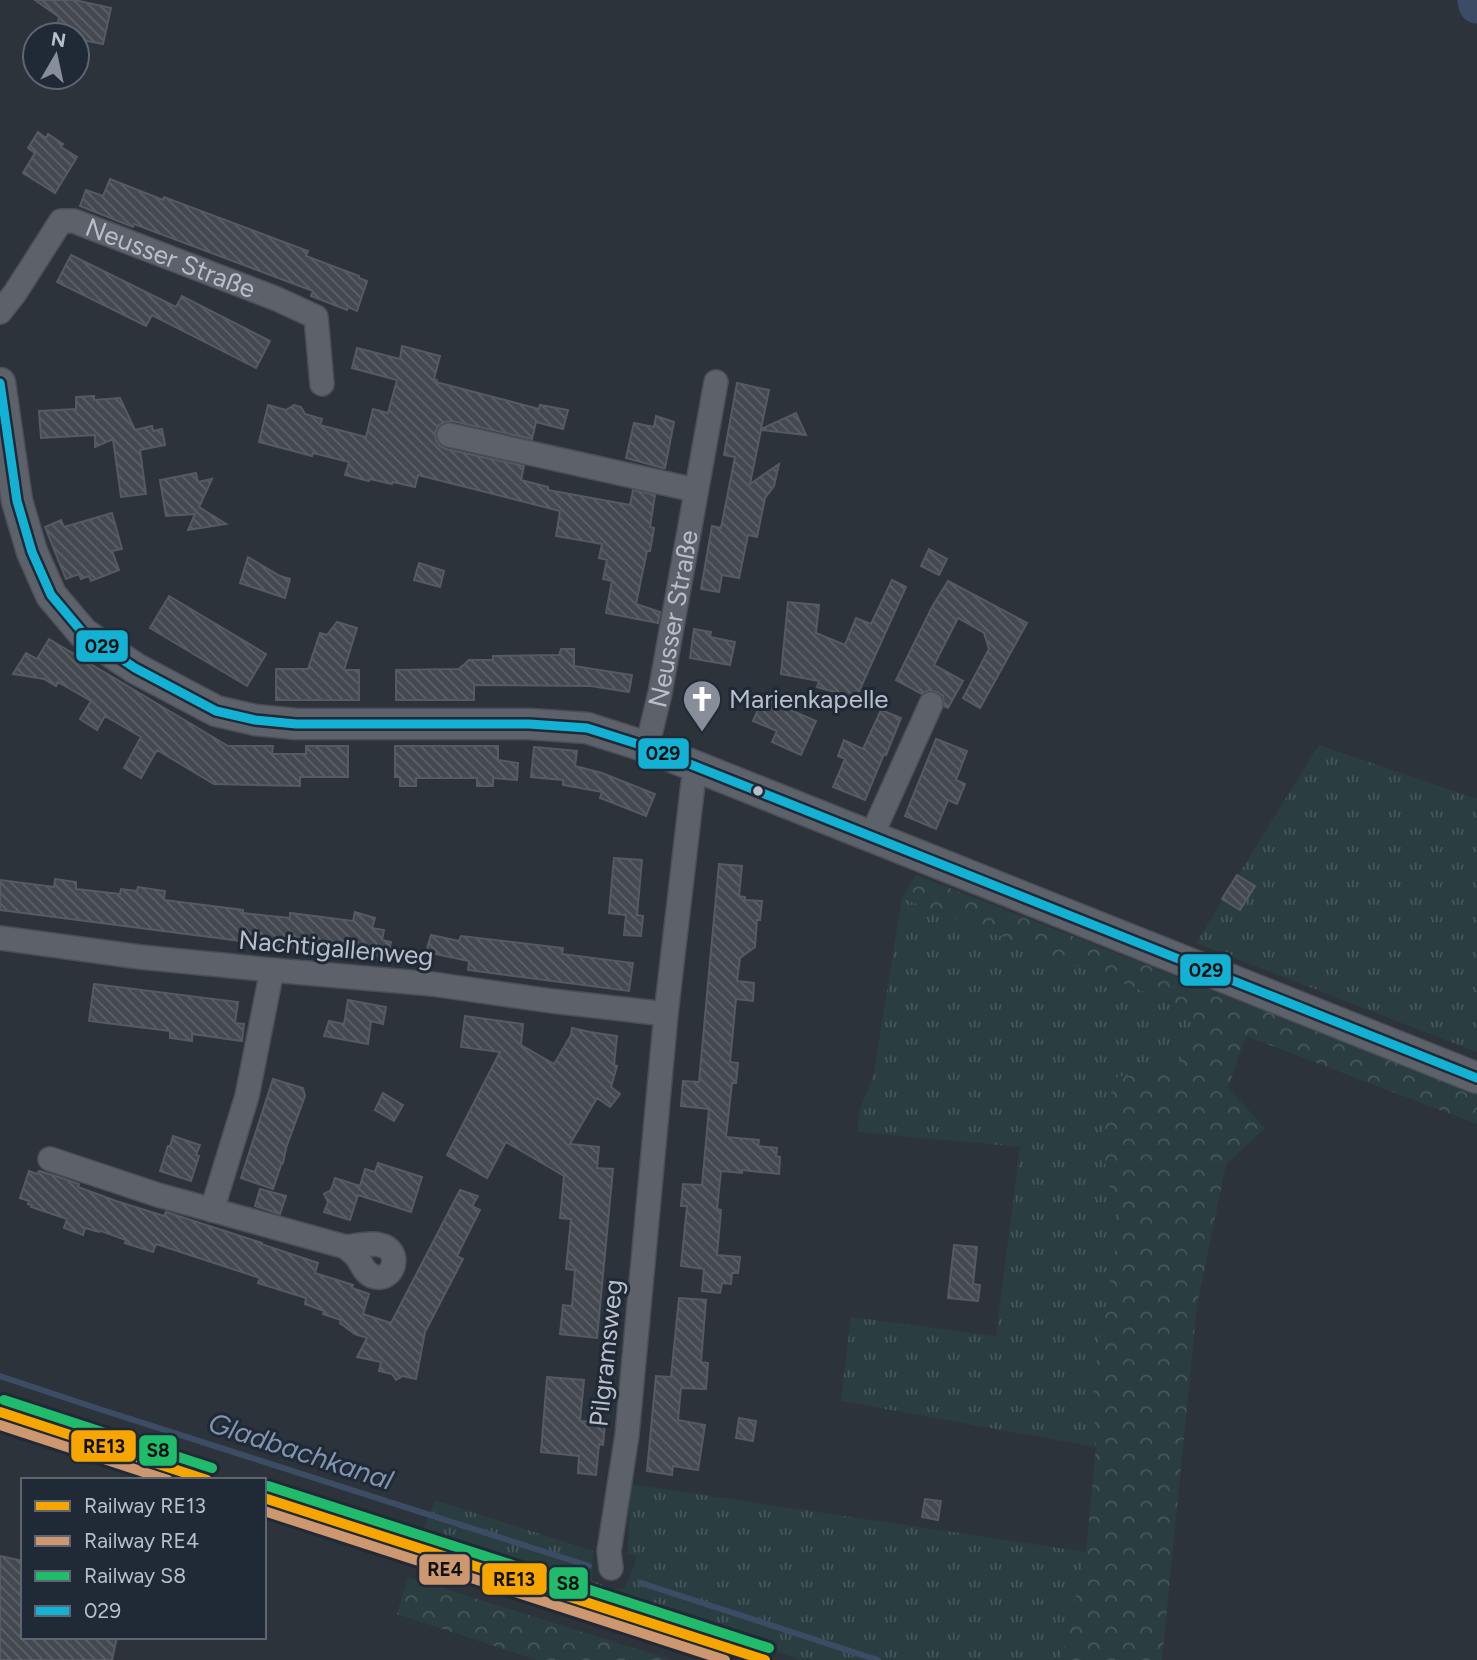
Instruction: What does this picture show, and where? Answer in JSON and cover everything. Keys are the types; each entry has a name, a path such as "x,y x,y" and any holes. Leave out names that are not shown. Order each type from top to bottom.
{"street":[{"name":"Neusser Straße","path":"0,312 61,221 74,221 316,317 322,384"},
{"name":"Neusser Straße","path":"647,747 658,703 716,382"},
{"name":"Neusser Straße","path":"0,383 8,507 51,595 83,633 135,668 216,711 255,720 296,724 529,724 587,729 647,747 1477,1078"},
{"path":"449,435 695,490"},
{"path":"871,837 931,704"},
{"name":"Pilgramsweg","path":"611,1567 609,1551 626,1435 666,1014 694,782 699,769"},
{"name":"Nachtigallenweg","path":"0,938 139,957 432,984 666,1014"},
{"path":"212,1210 247,1096 272,970"},
{"path":"50,1159 158,1195 346,1247"}],"green space":[{"path":"1319,745 1477,799 1477,1052 1196,943"},
{"path":"916,875 1477,1094 1477,1124 1246,1036 1228,1088 1265,1128 1226,1165 1197,1305 1162,1660 1061,1660 1086,1552 1096,1447 1093,1383 1121,1213 1106,1179 1103,1114 1117,1077 1179,1071 1195,1011 902,898"},
{"path":"902,898 1195,1011 1179,1071 1117,1077 1106,1179 1121,1213 1093,1383 1096,1447 841,1401 851,1317 996,1336 1020,1147 857,1132 860,1108 873,1078"},
{"path":"630,1484 1086,1552 1061,1660 802,1660 422,1535 435,1500 593,1551 592,1580 611,1589 625,1589 637,1557 628,1554"},
{"path":"408,1577 672,1660 537,1660 397,1614"}],"building":[{"path":"35,0 75,0 111,8 103,44 91,42 91,21 58,21 59,17"},
{"path":"38,132 46,138 48,134 63,144 61,147 77,157 55,193 23,173 35,153 28,148"},
{"path":"110,179 308,251 306,256 359,276 367,281 357,311 348,307 347,310 311,296 313,291 80,206 86,190 103,196"},
{"path":"71,255 176,307 182,296 270,341 256,368 152,315 146,326 57,282"},
{"path":"402,346 440,356 434,379 436,382 539,409 540,405 568,410 563,429 536,422 532,439 452,421 445,422 439,425 435,433 440,446 524,466 521,480 548,487 548,490 630,505 633,490 655,495 650,527 654,528 650,551 647,551 636,604 660,612 658,623 606,613 612,581 603,579 607,560 599,558 602,544 556,536 560,511 418,475 415,487 370,479 369,481 345,475 349,462 313,453 312,456 259,442 268,405 286,410 294,405 301,407 305,414 322,419 320,425 366,437 373,409 388,413 397,380 352,368 357,348 400,359"},
{"path":"737,383 769,390 761,429 796,413 806,435 761,430 750,484 779,464 774,486 765,498 757,537 748,535 739,578 722,575 719,592 701,589 712,526 721,528 735,457 724,455"},
{"path":"94,396 94,400 120,398 135,430 152,426 153,431 162,429 165,445 140,450 146,494 121,497 113,439 95,447 95,435 41,438 39,411 76,409 76,397"},
{"path":"656,416 674,422 665,468 626,458 634,423 654,427"},
{"path":"196,473 198,482 212,479 199,507 226,524 188,530 195,514 166,516 160,480"},
{"path":"112,513 122,549 112,551 119,570 91,581 89,576 81,579 79,574 66,579 45,527 61,520 64,527"},
{"path":"929,549 947,559 939,575 921,566"},
{"path":"248,557 290,579 285,598 240,583"},
{"path":"419,563 444,571 440,587 414,580"},
{"path":"892,580 906,587 856,698 817,687 819,681 781,674 788,602 819,605 816,633 845,645 856,618 871,624"},
{"path":"948,581 1027,623 980,708 963,698 989,649 984,633 958,618 934,665 963,681 948,708 944,706 943,696 937,692 929,690 922,694 896,680"},
{"path":"169,596 266,654 247,686 150,628"},
{"path":"337,622 357,628 344,670 359,670 359,700 276,700 276,669 308,669 320,633 327,635"},
{"path":"694,629 711,632 710,637 735,642 730,665 690,658"},
{"path":"49,639 228,746 273,746 272,754 306,754 306,746 348,746 348,777 300,777 300,786 214,784 157,750 141,778 124,768 141,737 105,716 97,730 80,719 91,701 58,682 56,686 44,679 13,674 26,653 37,659"},
{"path":"561,649 574,649 574,666 632,675 629,692 591,686 474,685 474,700 396,700 396,670 459,669 469,660 493,660 493,656 559,655"},
{"path":"763,698 816,721 801,755 772,742 777,731 753,721"},
{"path":"881,710 901,718 865,800 833,787 845,759 838,756 844,740 863,749"},
{"path":"936,739 967,751 956,780 965,784 957,804 948,800 936,829 905,816"},
{"path":"395,746 498,746 498,760 518,763 517,780 493,778 493,786 477,786 477,778 416,778 416,786 400,786 400,777 395,777"},
{"path":"534,747 577,751 575,766 602,773 655,794 646,816 600,798 602,792 563,785 563,780 531,777"},
{"path":"614,858 642,860 637,915 643,916 641,936 624,935 626,915 609,913"},
{"path":"719,864 742,866 739,896 745,897 745,900 762,901 755,947 740,958 737,981 754,983 753,1001 736,999 730,1062 738,1063 736,1083 732,1083 726,1137 759,1140 758,1146 777,1148 776,1156 780,1157 779,1174 721,1171 717,1209 721,1210 717,1255 740,1257 738,1273 732,1273 731,1284 722,1283 720,1293 702,1291 704,1269 681,1266 687,1206 681,1206 683,1184 702,1185 709,1109 681,1106 683,1081 699,1082"},
{"path":"1237,875 1255,886 1240,910 1222,899"},
{"path":"55,879 76,882 76,889 120,894 121,889 137,891 138,887 165,891 164,900 243,910 243,913 290,918 290,913 353,921 355,912 375,918 372,928 384,930 382,940 391,942 387,959 367,954 366,957 0,910 0,880 54,887"},
{"path":"431,935 459,941 461,936 563,948 562,954 633,963 629,991 468,970 469,961 426,952"},
{"path":"94,984 238,1002 235,1023 244,1024 242,1041 192,1034 192,1041 170,1038 170,1031 89,1021"},
{"path":"348,1000 386,1007 383,1024 371,1021 368,1044 324,1036 329,1021 344,1024"},
{"path":"465,1016 523,1024 521,1045 554,1064 571,1035 572,1028 617,1036 614,1065 617,1066 611,1087 620,1094 610,1107 597,1098 570,1144 599,1147 597,1168 613,1169 597,1338 560,1334 563,1305 572,1306 575,1270 566,1269 571,1219 560,1218 564,1176 506,1142 487,1178 447,1155 500,1052 461,1047"},
{"path":"273,1079 303,1088 305,1096 273,1189 241,1178"},
{"path":"383,1093 403,1105 394,1121 375,1110"},
{"path":"173,1136 200,1145 191,1181 160,1171"},
{"path":"378,1163 422,1177 411,1212 358,1195 350,1220 324,1212 328,1202 324,1194 331,1190 335,1178 360,1186 365,1169 375,1172"},
{"path":"29,1171 59,1177 116,1201 164,1216 166,1212 318,1263 315,1273 353,1285 352,1288 369,1294 363,1314 391,1323 460,1190 478,1196 472,1206 480,1210 457,1256 463,1259 425,1332 416,1379 403,1376 396,1380 392,1374 379,1371 381,1362 357,1357 367,1338 355,1334 340,1323 341,1320 305,1304 306,1298 258,1283 260,1278 156,1244 153,1252 125,1243 126,1240 101,1231 85,1228 83,1235 64,1228 67,1219 31,1207 29,1201 20,1198"},
{"path":"260,1189 286,1196 280,1214 255,1206"},
{"path":"954,1245 977,1247 973,1284 980,1285 978,1301 948,1298"},
{"path":"679,1298 706,1300 701,1362 708,1363 706,1389 681,1388 678,1420 705,1425 698,1470 673,1466 672,1475 647,1471 656,1376 671,1377"},
{"path":"547,1377 584,1380 580,1421 605,1423 603,1445 599,1444 596,1475 578,1473 579,1456 541,1452"},
{"path":"739,1418 756,1421 753,1441 736,1438"},
{"path":"925,1499 941,1501 938,1520 922,1517"},
{"path":"0,1556 21,1561 21,1639 117,1639 112,1660 0,1660"}],"waterway":[{"path":"1476,0 1477,5"},
{"name":"Gladbachkanal","path":"0,1376 589,1566"},
{"name":"Gladbachkanal","path":"641,1583 878,1660"}],"rail line":[{"name":"S8","path":"4,1400 212,1468"},
{"name":"RE13","path":"0,1412 201,1478"},
{"name":"RE4","path":"0,1425 162,1478"},
{"name":"S8","path":"268,1486 769,1648"},
{"name":"RE13","path":"266,1499 765,1660"},
{"name":"RE4","path":"266,1512 725,1660"}],"transit line":[{"name":"029","path":"0,383 17,501 32,552 51,595 83,633 135,668 216,711 255,720 296,724 529,724 587,728 647,747 1477,1078"}],"place":[{"name":"Marienkapelle","path":"702,733"}]}
